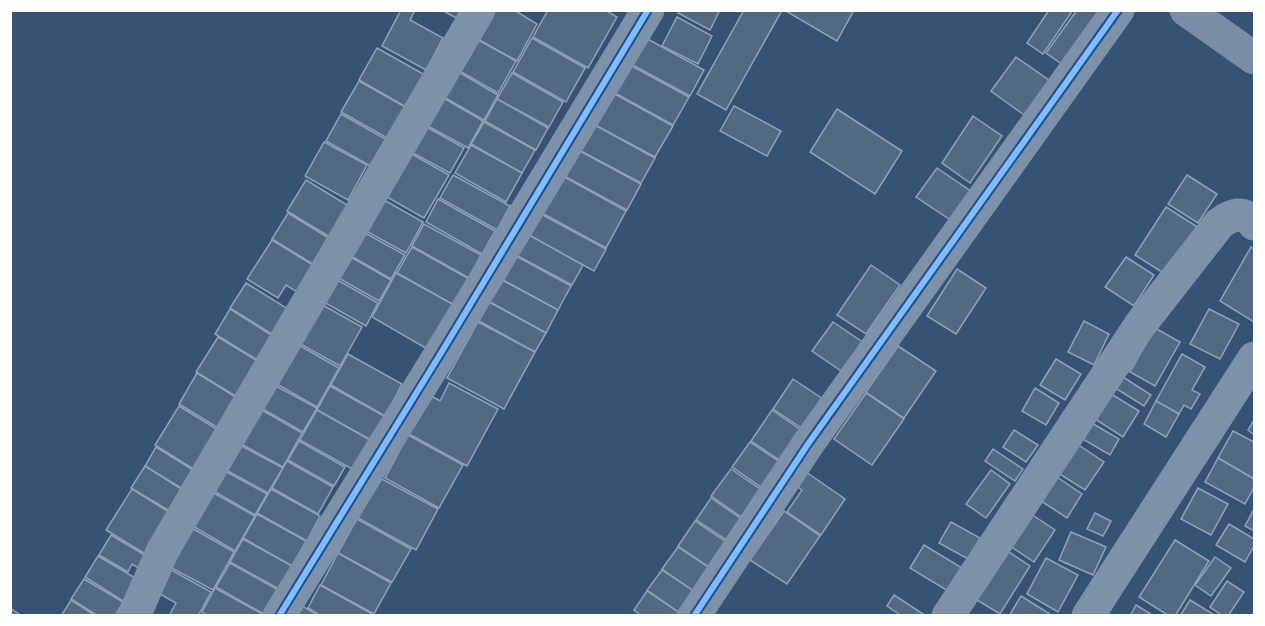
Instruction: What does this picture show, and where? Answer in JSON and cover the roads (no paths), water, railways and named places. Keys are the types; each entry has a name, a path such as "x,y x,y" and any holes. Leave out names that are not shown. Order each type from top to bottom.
{"main road":[{"path":"1186,10 1254,58"}],"street":[{"path":"134,615 163,550 478,10"},
{"path":"279,615 648,10"},
{"path":"694,615 808,444 1118,10"},
{"path":"948,615 1140,325 1219,224 1229,216 1240,214 1250,218 1254,224"},
{"path":"1088,615 1254,358"}]}
